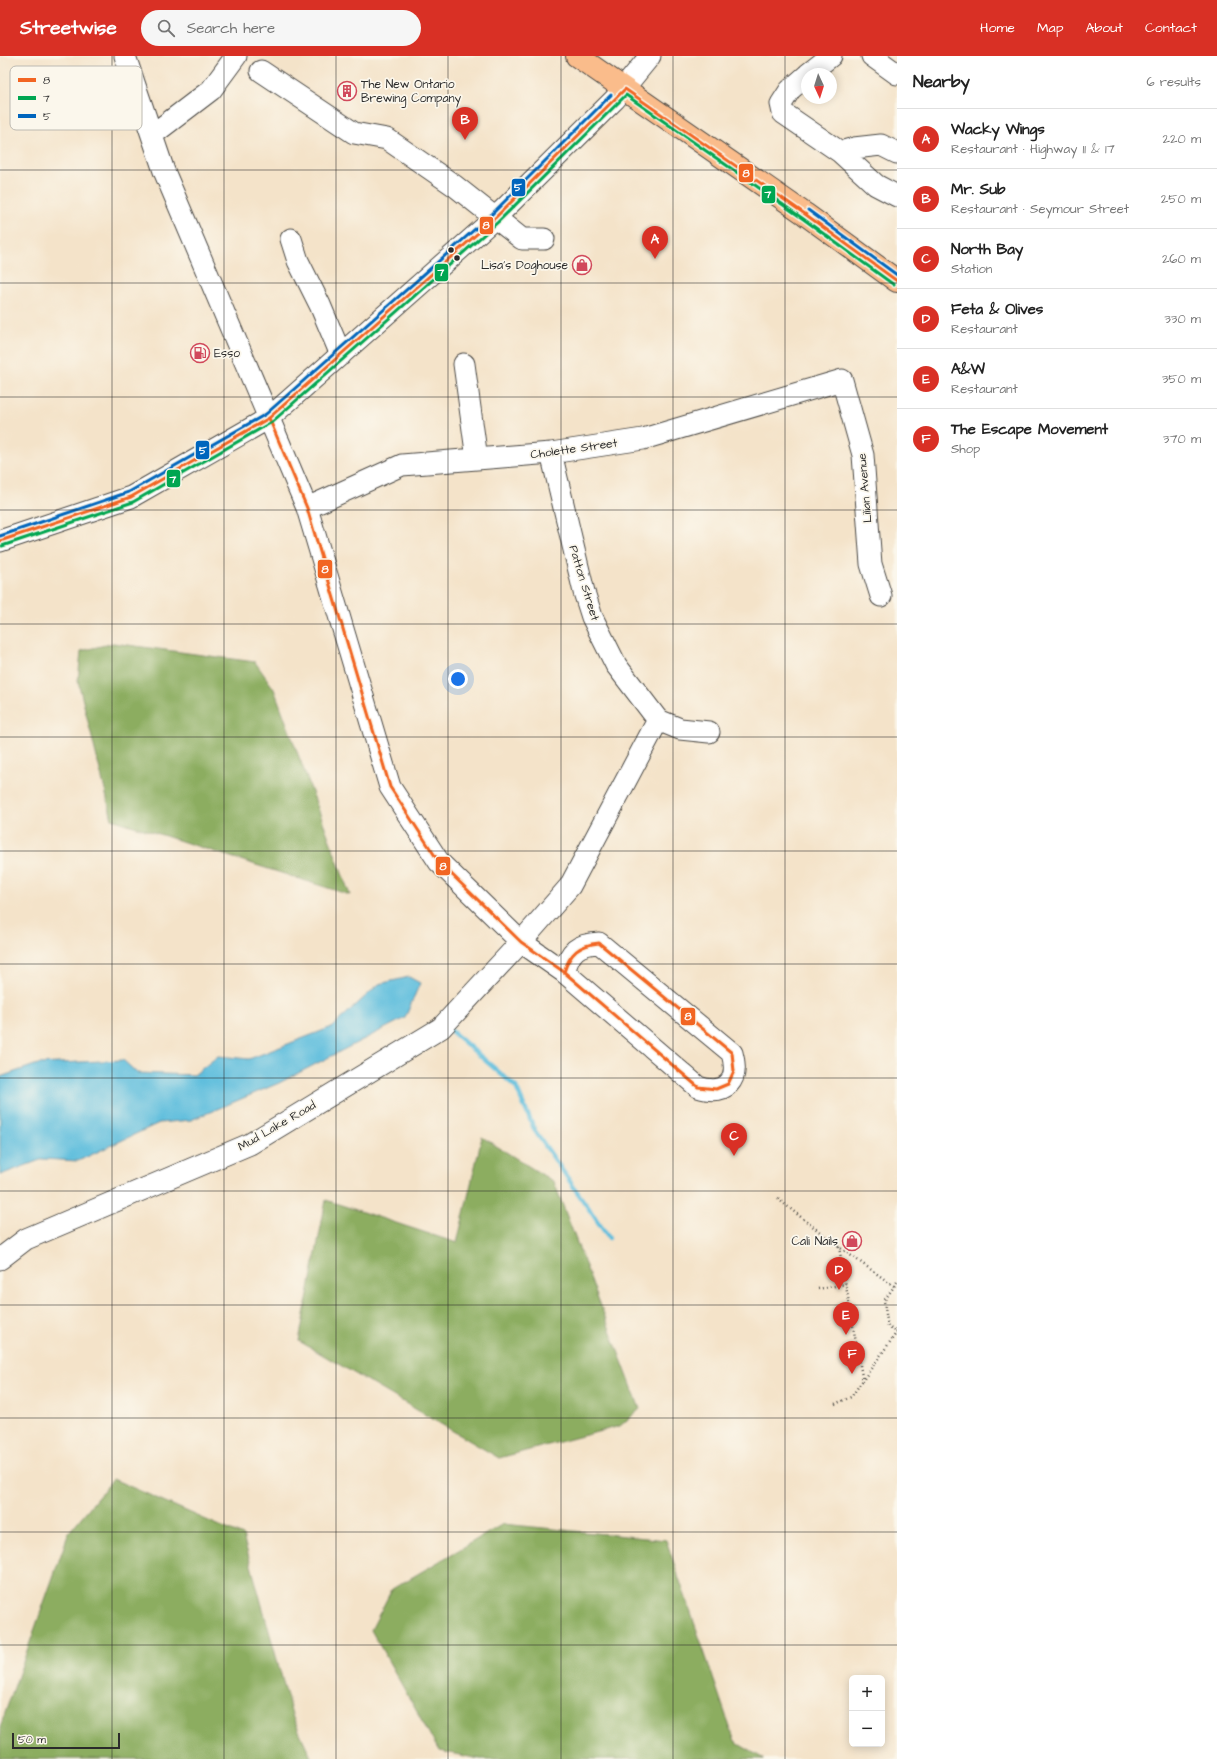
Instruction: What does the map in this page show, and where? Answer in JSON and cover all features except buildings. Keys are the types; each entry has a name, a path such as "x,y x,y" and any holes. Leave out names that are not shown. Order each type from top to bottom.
{"highway":[{"path":"577,56 805,214 897,281"}],"street":[{"path":"125,56 128,66"},
{"path":"152,135 210,90 236,56"},
{"path":"0,541 131,497 269,418 496,218 625,89 650,56"},
{"path":"816,68 831,56"},
{"path":"872,56 897,74"},
{"path":"261,71 354,133 388,139 455,186 522,239 544,240"},
{"path":"801,81 790,90 780,104 783,113 840,152 876,184 897,196"},
{"path":"142,106 164,171 307,508 390,787 439,862 521,942 564,972 698,1087 708,1090 723,1089 731,1082 734,1072 732,1053 599,943 586,943 575,950 568,957 564,972"},
{"path":"840,152 854,148 881,145 897,153"},
{"path":"291,239 298,261 320,305 340,355"},
{"path":"464,364 477,459"},
{"name":"Cholette Street","path":"307,508 402,464 551,453 643,439 842,380"},
{"name":"Lilian Avenue","path":"842,380 863,455 871,564 881,596"},
{"name":"Patton Street","path":"551,453 576,564 592,617 616,665 658,720"},
{"path":"521,942 570,886 658,720 680,729 709,732"},
{"name":"Mud Lake Road","path":"0,1259 26,1239 250,1144 441,1028 521,942"}],"path":[{"path":"778,1199 894,1286"},
{"path":"840,1247 863,1382"},
{"path":"835,1404 851,1397 897,1332 888,1327 884,1301 897,1282"},
{"path":"818,1289 846,1284"}],"green space":[{"path":"113,643 255,662 274,689 350,895 112,819 78,681 81,651"},
{"path":"482,1137 554,1182 640,1409 620,1426 499,1458 299,1341 326,1200 457,1243"},
{"path":"113,1479 243,1536 293,1718 312,1759 0,1759 0,1727 69,1532"},
{"path":"503,1524 666,1540 735,1742 764,1759 480,1759 439,1751 371,1630 392,1589"}],"water":[{"path":"409,977 420,983 405,1018 279,1083 191,1120 159,1123 78,1161 43,1159 0,1175 0,1077 38,1064 123,1060 137,1073 194,1075 218,1056 249,1059 332,1027 379,984"}],"waterway":[{"path":"449,1029 516,1087 535,1131 609,1238"}],"transit line":[{"name":"8","path":"0,541 131,497 269,418 495,218 625,89 805,214 897,281"},
{"name":"5","path":"0,536 129,492 266,414 492,214 611,95"},
{"name":"7","path":"2,546 133,502 272,422 498,222 626,95 802,218 894,285"},
{"name":"5","path":"808,210 897,275"},
{"name":"8","path":"269,418 307,508 390,787 439,862 521,942 564,972"},
{"name":"8","path":"599,943 732,1053 734,1071 728,1084 716,1089 698,1087 564,972 566,965 576,951 586,946 599,943"}],"place":[{"name":"The New Ontario Brewing Company","path":"347,91"},
{"name":"Mr. Sub","path":"465,140"},
{"name":"Wacky Wings","path":"655,259"},
{"name":"Lisa's Doghouse","path":"582,265"},
{"name":"Esso","path":"200,353"},
{"name":"North Bay","path":"734,1156"},
{"name":"Cali Nails","path":"852,1241"},
{"name":"Feta & Olives","path":"839,1290"},
{"name":"A&W","path":"846,1335"},
{"name":"The Escape Movement","path":"852,1374"}]}
